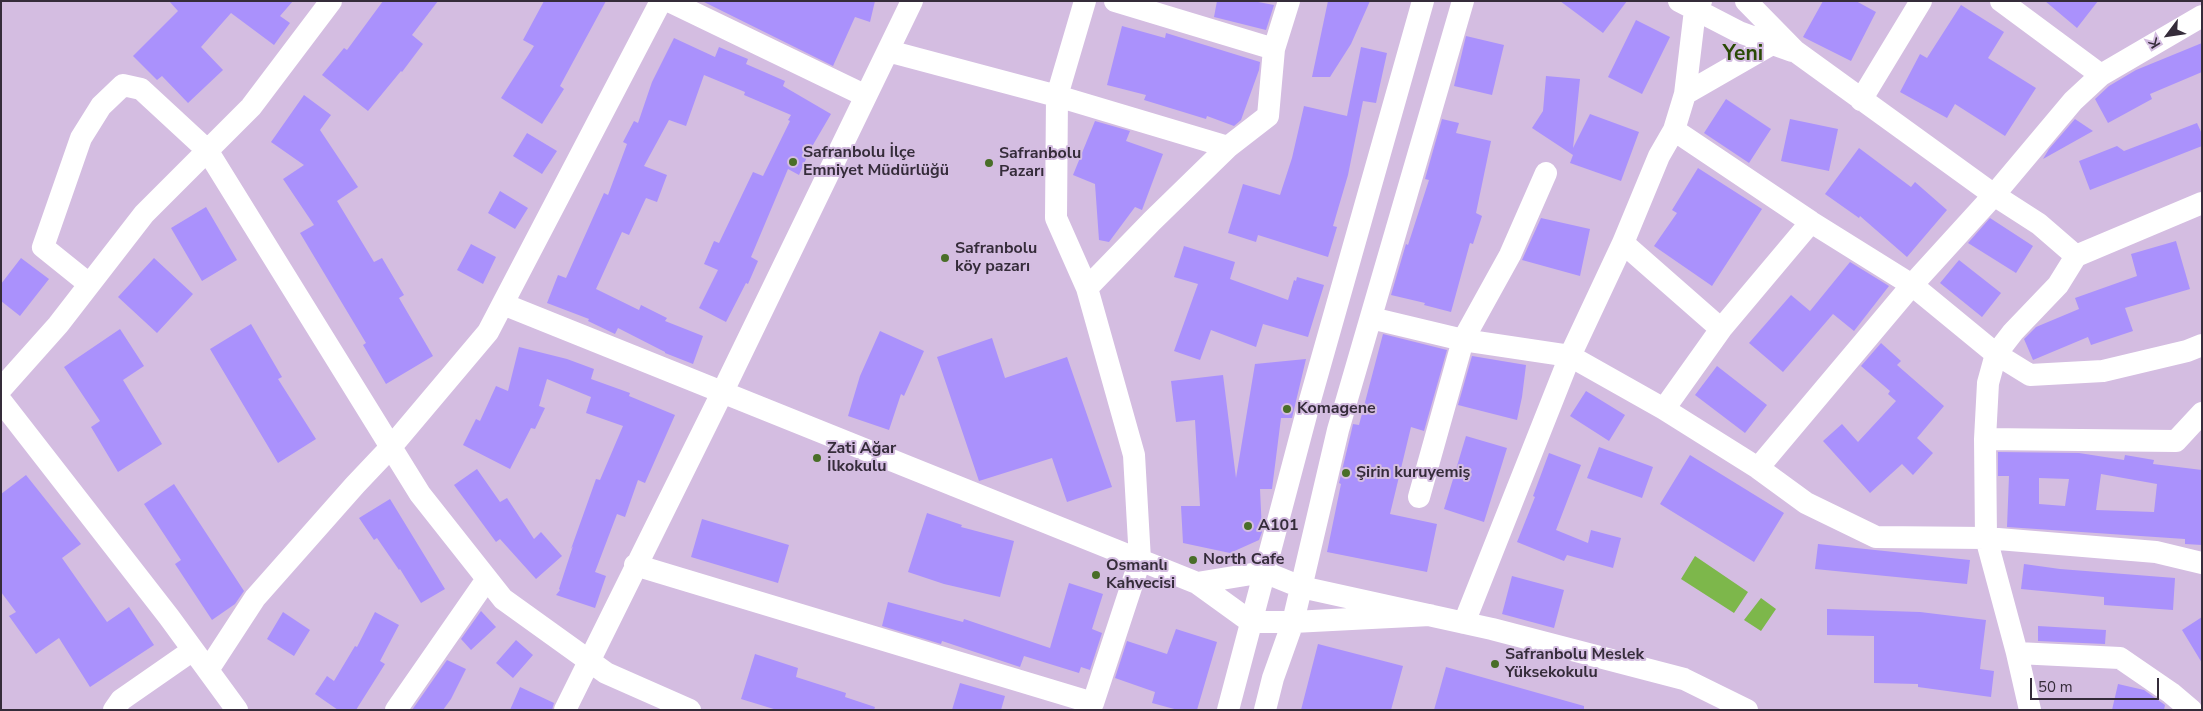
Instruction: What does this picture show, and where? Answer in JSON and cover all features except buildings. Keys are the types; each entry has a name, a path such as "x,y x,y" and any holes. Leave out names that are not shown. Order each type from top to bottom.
{"street":[{"path":"1,389 58,325 144,214 251,106 331,1"},
{"path":"208,670 255,598 391,447 488,332 661,1"},
{"path":"669,1 866,96"},
{"path":"565,710 588,660 723,392 912,1"},
{"path":"636,565 1093,703 1140,560 1134,455 1087,288 1056,218 1057,96 1085,1"},
{"path":"1115,1 1274,49"},
{"path":"1087,288 1228,146 1268,116 1274,49 1289,1"},
{"path":"1228,710 1309,404 1423,1"},
{"path":"1265,710 1293,622 1338,430 1464,1"},
{"path":"1746,1 1796,52 1994,195 2039,224 2076,256"},
{"path":"1862,100 1921,1"},
{"path":"2001,1 2101,75"},
{"path":"1464,623 1570,356 1623,243 1659,156 1674,130 1685,94 1691,4 1740,32 1796,52"},
{"path":"1758,468 1912,285 1994,195 2073,101 2101,75 2202,16"},
{"path":"1685,94 1772,44"},
{"path":"888,51 1057,96 1228,146"},
{"path":"89,284 43,247 81,138 101,106 123,85 141,88 208,150 420,494 503,599 606,673 690,710"},
{"path":"1674,130 1811,222 1912,285 1996,354 2030,375 2103,371 2187,351 2202,345"},
{"path":"1419,496 1463,340 1510,255 1546,172"},
{"path":"2030,710 2017,653 1986,538 1985,439 1988,383 1996,354 2013,332 2058,285 2076,256 2202,203"},
{"path":"1664,409 1721,329 1811,222"},
{"path":"1623,243 1721,329"},
{"path":"503,304 1196,583 1251,622 1293,622 1430,615"},
{"path":"1371,318 1463,340 1570,356 1664,409 1758,468 1806,503 1876,537 1986,538 2156,552 2202,563"},
{"path":"1,401 237,710"},
{"path":"1985,439 2176,441 2202,413"},
{"path":"1196,583 1264,572 1301,586 1464,623 1684,679 1747,710"},
{"path":"396,710 487,579"},
{"path":"114,710 121,700 193,650"},
{"path":"2017,653 2120,658 2171,693 2191,710"}],"shaded area":[{"path":"1695,556 1748,592 1734,613 1681,579"},
{"path":"1761,598 1776,609 1761,631 1744,620"}],"place":[{"name":"Safranbolu İlçe Emniyet Müdürlüğü","path":"793,162"},
{"name":"Safranbolu Pazarı","path":"989,163"},
{"name":"Safranbolu köy pazarı","path":"945,258"},
{"name":"Komagene","path":"1287,409"},
{"name":"Zati Ağar İlkokulu","path":"817,458"},
{"name":"Şirin kuruyemiş","path":"1346,473"},
{"name":"A101","path":"1248,526"},
{"name":"North Cafe","path":"1193,560"},
{"name":"Osmanlı Kahvecisi","path":"1096,575"},
{"name":"Safranbolu Meslek Yüksekokulu","path":"1495,664"}],"district":[{"name":"Yeni","path":"1743,55"}]}
